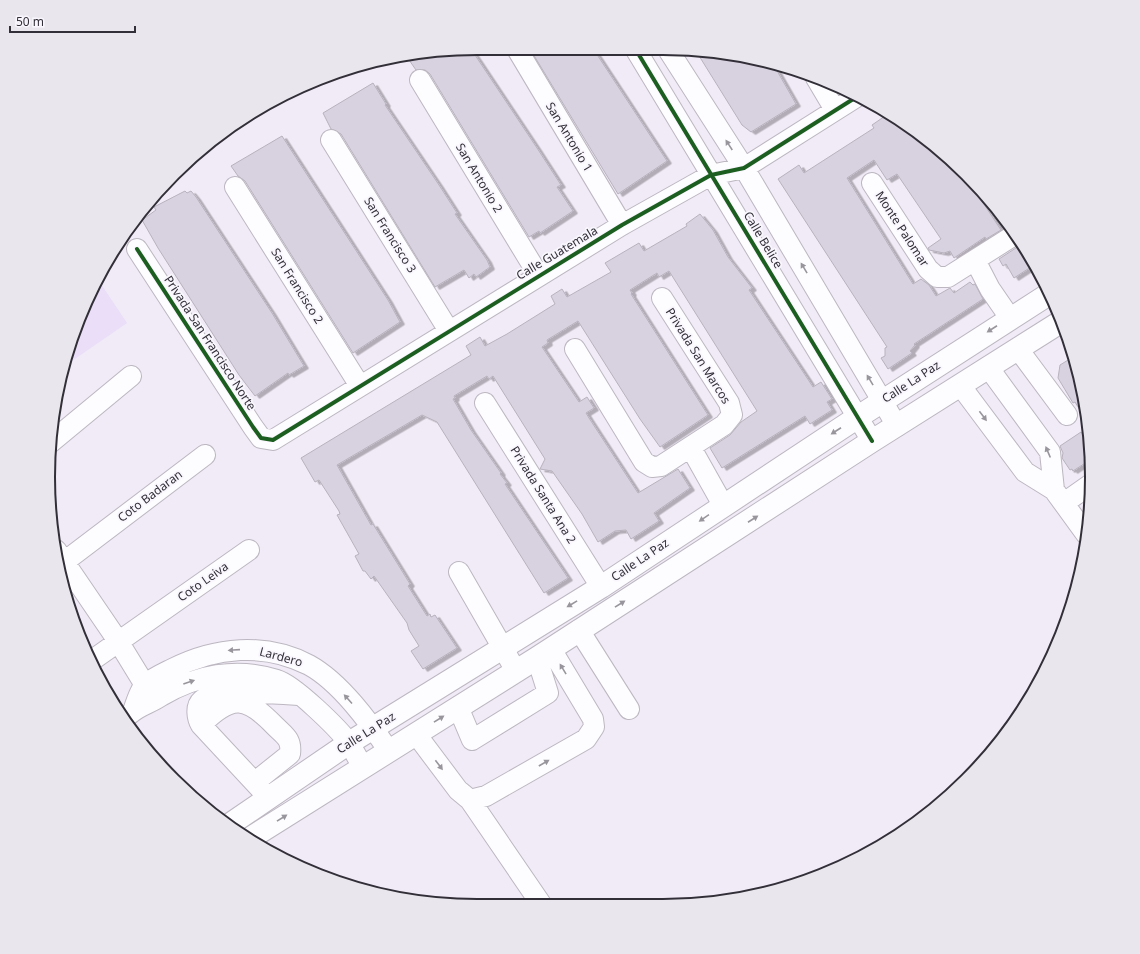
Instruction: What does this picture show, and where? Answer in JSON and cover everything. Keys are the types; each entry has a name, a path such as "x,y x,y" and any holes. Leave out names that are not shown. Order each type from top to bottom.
{"main road":[{"name":"Calle La Paz","path":"233,821 262,790 374,729 601,586 723,505 1044,297"},
{"path":"255,835 544,654 872,441 1056,325"}],"street":[{"name":"San Antonio 1","path":"521,55 622,225"},
{"name":"Calle Belice","path":"639,55 872,441"},
{"name":"Calle Belice","path":"672,55 744,168 897,426"},
{"name":"San Antonio 2","path":"420,80 539,276"},
{"path":"821,86 835,110"},
{"name":"Calle Guatemala","path":"272,440 622,225 712,175 744,168 852,100"},
{"name":"San Francisco 3","path":"330,140 449,330"},
{"name":"Monte Palomar","path":"872,183 928,269 937,277 948,276 1010,238"},
{"name":"San Francisco 2","path":"235,187 360,386"},
{"name":"Privada San Francisco Norte","path":"137,249 253,427 261,438 272,440"},
{"path":"975,260 990,290 1010,318"},
{"name":"Privada San Marcos","path":"576,349 644,462 652,467 661,466 691,448 724,425 732,415 729,403 662,298"},
{"path":"1018,349 1067,415"},
{"path":"988,367 1050,452 1059,496"},
{"path":"57,437 131,376"},
{"path":"960,385 1025,472 1059,496 1081,528"},
{"name":"Privada Santa Ana 2","path":"485,403 601,586"},
{"path":"691,448 723,505"},
{"name":"Coto Badaran","path":"62,555 95,538 204,455"},
{"path":"1059,496 1085,486"},
{"name":"Coto Leiva","path":"96,658 249,550"},
{"path":"63,561 118,641 150,692"},
{"path":"459,572 516,671"},
{"path":"579,630 629,709"},
{"name":"Lardero","path":"150,692 184,662 200,656 221,651 246,649 264,650 309,665 325,676 338,688 374,729 389,751"},
{"path":"458,707 472,740 548,692 544,654"},
{"path":"470,800 486,796 586,739 592,732 594,727 593,719 544,654"},
{"path":"278,680 290,658"},
{"path":"128,715 150,692 178,686 197,679 243,672 278,680 300,695 349,743 363,767"},
{"path":"201,725 223,705 242,702 259,709 287,738 291,745 290,754 262,790 201,725 197,718 198,707 202,699 214,695 250,693 300,695"},
{"path":"416,734 458,790 470,800 538,899"}],"shaded area":[{"path":"102,285 127,323 71,362 87,316"}],"building":[{"path":"475,55 561,185 557,187 573,211 540,233 539,231 529,237 430,74 425,70 416,70 410,61 449,56"},
{"path":"534,55 597,55 667,161 618,194"},
{"path":"700,57 745,63 777,70 796,104 751,132 742,125"},
{"path":"373,83 386,104 385,105 457,213 455,214 487,260 490,267 476,277 474,274 469,278 464,270 435,287 341,134 331,129 323,113"},
{"path":"883,117 920,142 961,179 980,199 1001,230 986,239 985,237 954,258 950,251 944,253 929,250 928,248 941,239 897,174 887,180 874,160 847,178 913,284 921,279 929,285 936,296 950,288 954,293 970,282 973,285 975,284 983,299 914,344 915,345 910,351 912,353 888,369 881,358 885,356 885,348 887,347 778,179 799,165 804,173 874,128 872,125"},
{"path":"282,136 388,300 400,322 353,353 245,181 238,176 231,166"},
{"path":"185,191 187,193 191,191 196,197 272,313 304,366 289,375 288,373 255,396 239,375 158,248 142,220 156,210 154,207"},
{"path":"700,214 713,230 728,257 752,288 749,290 813,387 821,382 832,399 827,402 832,410 810,424 805,416 722,468 710,448 730,435 741,422 757,411 669,271 659,277 657,273 630,290 632,293 631,294 708,415 660,447 640,419 578,321 547,340 548,343 542,347 579,402 587,397 594,408 586,413 638,493 678,469 690,488 654,513 659,521 631,539 626,530 615,531 598,542 582,514 552,471 540,469 545,459 493,376 489,379 487,376 454,396 455,398 453,399 471,430 501,473 500,474 507,483 505,484 568,578 544,593 437,422 422,415 337,465 371,525 373,524 410,584 408,586 427,616 430,614 431,617 435,615 457,648 423,669 411,651 419,646 409,630 407,623 374,576 371,579 365,571 363,571 355,556 359,554 337,515 340,514 339,511 319,480 315,482 301,458 471,355 466,346 480,337 485,346 507,334 555,304 551,296 562,289 567,297 611,272 605,263 639,243 644,251 687,226 686,224"},
{"path":"1017,247 1029,268 1014,278 1006,264 1003,266 999,259"},
{"path":"1069,360 1079,409 1075,402 1073,403 1058,378 1060,365"},
{"path":"1081,432 1085,464 1073,471 1072,469 1070,470 1062,458 1063,453 1060,446"}],"cycle path":[{"path":"639,55 872,441"},
{"path":"137,249 253,427 261,438 273,440 622,225 711,175 744,168 852,100"}]}
